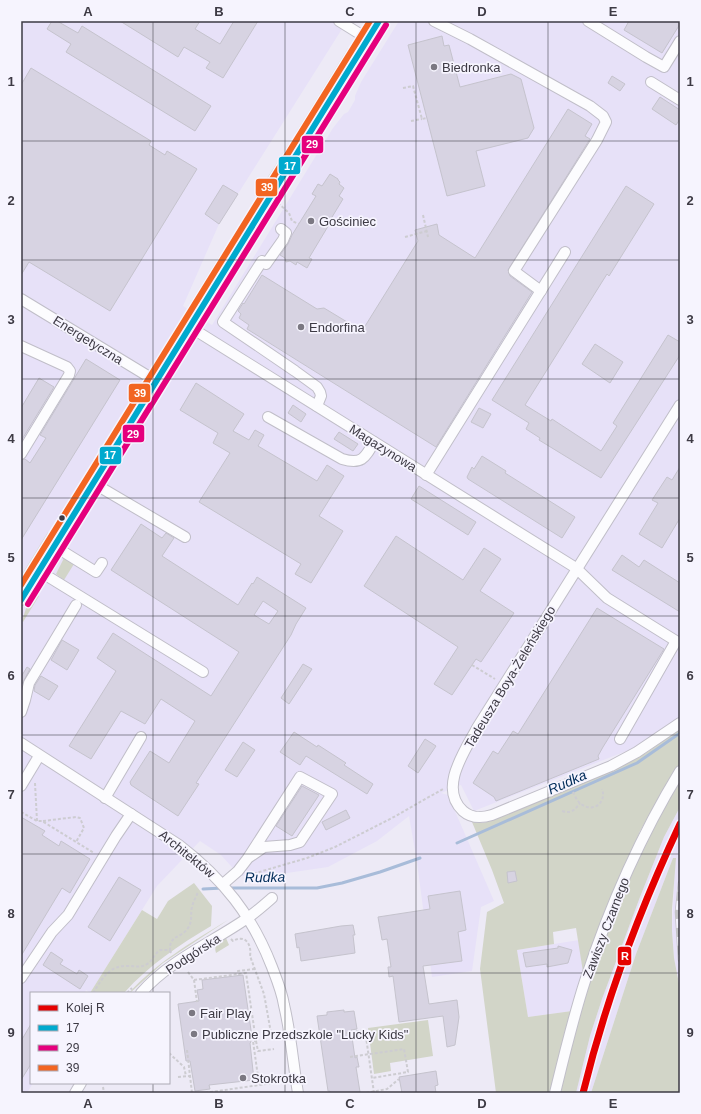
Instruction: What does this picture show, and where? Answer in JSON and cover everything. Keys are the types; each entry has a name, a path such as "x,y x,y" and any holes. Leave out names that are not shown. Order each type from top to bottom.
{"street":[{"path":"339,21 368,40"},
{"path":"21,600 379,21"},
{"path":"434,21 470,39 590,106 603,116 606,122 597,140 514,271 540,291"},
{"path":"588,21 664,67 680,41"},
{"path":"651,82 680,100"},
{"path":"281,229 286,233 284,240 264,263 223,322 317,387 321,396 317,406"},
{"path":"426,475 565,252"},
{"name":"Energetyczna","path":"21,299 156,381"},
{"name":"Magazynowa","path":"190,327 576,568 607,598 676,641 620,739"},
{"path":"21,347 66,367 70,371 21,454"},
{"name":"Tadeusza Boya-Żeleńskiego","path":"452,787 456,771 476,728 680,406"},
{"path":"268,418 342,459 351,462 359,462 374,442"},
{"path":"93,483 185,537"},
{"path":"54,546 96,572 102,563"},
{"path":"39,571 203,672"},
{"path":"21,712 29,683 76,605"},
{"path":"452,787 454,798 463,811 473,817 485,818 611,766 637,752 680,723"},
{"path":"105,798 141,737"},
{"name":"Architektów","path":"21,743 179,845 200,862 231,894 248,918 266,951 284,1004 298,1093"},
{"path":"21,786 40,756"},
{"name":"Zawiszy Czarnego","path":"555,1093 582,990 595,953 628,872 655,815 680,771"},
{"path":"220,882 238,871 248,858 300,777 332,794 300,842 290,845 264,847 248,858"},
{"path":"21,978 52,932 68,915 124,822 132,814"},
{"name":"Podgórska","path":"142,992 159,976 192,952 248,918 272,898"},
{"path":"75,1093 80,1084"}],"path":[{"path":"403,88 413,86 422,119"},
{"path":"411,121 427,118"},
{"path":"271,197 289,213 292,221 299,224"},
{"path":"423,215 428,237"},
{"path":"405,237 427,231"},
{"path":"472,665 496,680"},
{"path":"32,767 35,779 37,821"},
{"path":"245,876 307,858 335,847 392,818 441,789 452,787"},
{"path":"574,793 580,803 584,806 592,807 599,805 603,798 602,789"},
{"path":"562,811 572,812 580,803"},
{"path":"21,812 37,821 76,817 80,818 84,828 76,842"},
{"path":"42,821 102,858"},
{"path":"94,992 103,976 113,969 126,966 141,966 150,962 155,954 160,950 171,952 170,944 173,939 185,932 190,926 192,907 198,892"},
{"path":"233,942 238,938 242,938 246,940 251,950 250,956 264,994 271,1033"},
{"path":"238,974 238,971 255,969"},
{"path":"188,972 194,980 197,1002"},
{"path":"194,980 246,973 258,1051 274,1049"},
{"path":"346,1033 366,1030 374,1092"},
{"path":"256,1041 252,1042 259,1084"},
{"path":"350,1057 404,1049 408,1072 372,1078"},
{"path":"187,1050 192,1093"},
{"path":"170,1054 184,1067 186,1076"},
{"path":"178,1078 190,1076"},
{"path":"366,1093 388,1089 399,1079"},
{"path":"205,1093 279,1082"},
{"path":"102,1087 104,1093"}],"shaded area":[{"path":"21,21 347,21 219,224 183,306 212,325 333,128 344,114 348,112 355,100 355,96 361,82 399,21 680,21 680,717 639,746 474,811 461,785 441,793 448,795 494,901 481,907 472,971 432,977 417,862 409,816 377,841 328,867 280,874 240,876 221,855 200,841 157,886 91,992 86,990 85,992 30,992 30,1084 32,1084 27,1093 21,1093"},
{"path":"348,48 345,60 299,135 295,134"},
{"path":"289,144 290,149 273,178 264,183"},
{"path":"220,255 220,264 162,358 153,364"},
{"path":"95,494 92,507 66,549 64,547 65,543"},
{"path":"48,532 45,546 25,579 21,576"},
{"path":"64,558 74,564 64,580 56,574"},
{"path":"34,593 39,596 23,622 22,621 28,602"},
{"path":"680,729 680,764 640,831 583,972 576,928 553,932 554,944 517,950 528,1017 572,1011 560,1051 551,1093 496,1093 480,969 487,912 504,903 472,822 482,823 491,821 604,774 646,753"},
{"path":"680,779 680,807 664,837 602,999 590,1036 576,1093 559,1093 581,1009 601,947 633,870"},
{"path":"680,807 680,989 674,958 672,931 674,884 673,858 636,954 591,1093 576,1093 590,1036 602,999 664,837"},
{"path":"673,858 676,858 672,909 672,931 674,958 680,989 680,1093 591,1093 636,954"},
{"path":"194,883 212,906 211,926 165,956 144,973 125,992 91,992 142,910 157,919 168,901"},
{"path":"228,920 163,963 130,992 163,962"},
{"path":"226,938 229,945 216,953 216,945"},
{"path":"579,940 583,972 572,1011 528,1017 517,950"},
{"path":"428,1020 433,1056 390,1063 391,1071 374,1074 368,1028"}],"building":[{"path":"52,21 57,21 78,33 82,26 211,106 195,131 66,52 71,44 47,29"},
{"path":"120,21 200,21 195,29 220,44 234,21 258,21 223,78 206,68 210,62 184,47 178,57"},
{"path":"629,21 680,21 680,24 662,53 624,30"},
{"path":"442,36 444,46 449,45 460,87 511,74 521,79 534,128 528,138 476,151 485,186 447,196 408,45"},
{"path":"31,68 151,141 149,145 165,155 167,151 197,169 110,311 29,262 21,275 21,85"},
{"path":"612,76 625,84 620,91 608,83"},
{"path":"660,97 680,110 680,119 676,125 652,109"},
{"path":"568,109 592,124 585,136 590,139 508,270 510,276 532,292 436,447 247,329 249,325 239,318 241,314 238,311 262,275 317,309 324,308 362,331 418,241 415,230 437,224 439,235 475,258"},
{"name":"Gościniec","path":"330,174 338,179 340,182 339,184 344,188 339,196 343,199 309,258 312,259 307,268 297,262 296,265 290,261 286,262 285,258 280,255 316,196 312,194 318,184 322,186"},
{"path":"223,185 238,194 219,224 205,214"},
{"path":"626,186 654,204 609,276 607,274 525,405 551,421 552,419 601,451 617,426 613,423 668,335 680,342 680,355 601,478 539,440 540,438 526,429 529,423 492,400"},
{"path":"595,344 623,362 610,383 582,364"},
{"path":"86,359 120,380 21,540 21,460 25,459 30,463 46,438 40,435"},
{"path":"39,378 54,387 21,441 21,408"},
{"path":"196,383 244,414 233,431 249,440 255,430 264,435 258,446 317,481 327,465 344,476 319,516 343,531 311,583 295,574 301,564 199,502 230,453 213,443 218,433 180,410"},
{"path":"293,405 306,414 301,422 288,413"},
{"path":"479,408 491,414 483,428 471,422"},
{"path":"339,432 358,444 353,451 334,439"},
{"path":"482,456 506,471 505,473 575,517 562,538 468,479 467,477 472,467 474,469"},
{"path":"680,467 680,518 662,548 639,534 658,503 652,500 667,477 672,480"},
{"path":"419,486 476,522 468,535 411,499"},
{"path":"141,524 162,538 166,533 174,538 162,556 238,605 257,577 306,608 291,635 196,783 199,784 178,816 131,785 130,782 150,751 169,763 195,721 161,699 145,724 121,711 91,759 69,746 116,671 97,658 113,633 211,696 239,652 111,570","holes":["263,601 278,611 269,624 254,615"]},
{"path":"396,536 463,580 484,548 501,559 480,591 514,613 481,662 476,659 452,695 434,684 458,647 364,586"},
{"path":"622,555 639,567 644,560 680,583 680,612 612,570"},
{"path":"597,608 664,649 603,747 598,756 599,759 496,801 494,797 473,783 493,751 498,754 513,731 518,734"},
{"path":"62,640 79,650 67,670 51,660"},
{"path":"303,664 312,669 289,704 281,698"},
{"path":"27,667 30,669 22,684 21,677"},
{"path":"41,676 58,686 49,700 34,691 35,685"},
{"path":"294,732 346,763 344,765 373,784 367,794 306,756 300,765 280,752"},
{"path":"425,739 436,746 418,773 408,766"},
{"path":"243,742 255,750 237,777 225,770"},
{"path":"302,786 319,795 292,836 276,826"},
{"path":"346,810 350,818 326,830 322,822"},
{"path":"21,817 45,831 42,835 59,846 61,841 90,859 70,893 62,888 21,956"},
{"path":"515,871 517,881 508,883 507,872"},
{"path":"119,877 141,890 110,941 88,927"},
{"path":"460,891 466,930 458,932 462,961 423,966 429,1004 457,1000 459,1017 455,1045 447,1047 443,1016 399,1022 393,976 389,977 388,967 391,967 387,939 382,940 378,917 430,909 428,896"},
{"path":"353,925 355,935 353,935 355,953 301,961 295,934"},
{"path":"558,946 572,950 568,963 547,967 547,964 526,967 523,953 558,948"},
{"path":"51,952 63,960 60,964 77,974 79,970 88,976 80,989 43,965"},
{"path":"243,975 252,1037 250,1037 250,1043 254,1080 209,1085 210,1089 195,1091 190,1061 186,1061 178,1004 199,1001 197,990 203,989 202,980"},
{"path":"344,1010 344,1012 354,1011 357,1029 351,1030 355,1058 357,1057 359,1067 356,1067 360,1092 330,1093 330,1091 328,1091 317,1016 327,1015 327,1012"},
{"path":"30,1026 30,1066 21,1080 21,1041"},
{"path":"436,1071 438,1085 435,1086 436,1093 402,1093 399,1077"}],"waterway":[{"name":"Rudka","path":"457,843 637,763 680,733"},
{"name":"Rudka","path":"228,888 317,888 342,883 380,872 420,858"},
{"name":"Rudka","path":"203,889 223,888"}],"railway":[{"path":"680,883 677,912 680,960"}],"rail line":[{"name":"R","path":"583,1093 602,1024 625,956 637,923 680,824"}],"transit line":[{"name":"39","path":"21,585 370,21"},
{"name":"17","path":"21,600 379,21"},
{"name":"29","path":"28,604 386,25"}],"place":[{"name":"Biedronka","path":"434,67"},
{"name":"Gościniec","path":"311,221"},
{"name":"Endorfina","path":"301,327"},
{"name":"Fair Play","path":"192,1013"},
{"name":"Publiczne Przedszkole \"Lucky Kids\"","path":"194,1034"},
{"name":"Stokrotka","path":"243,1078"}]}
